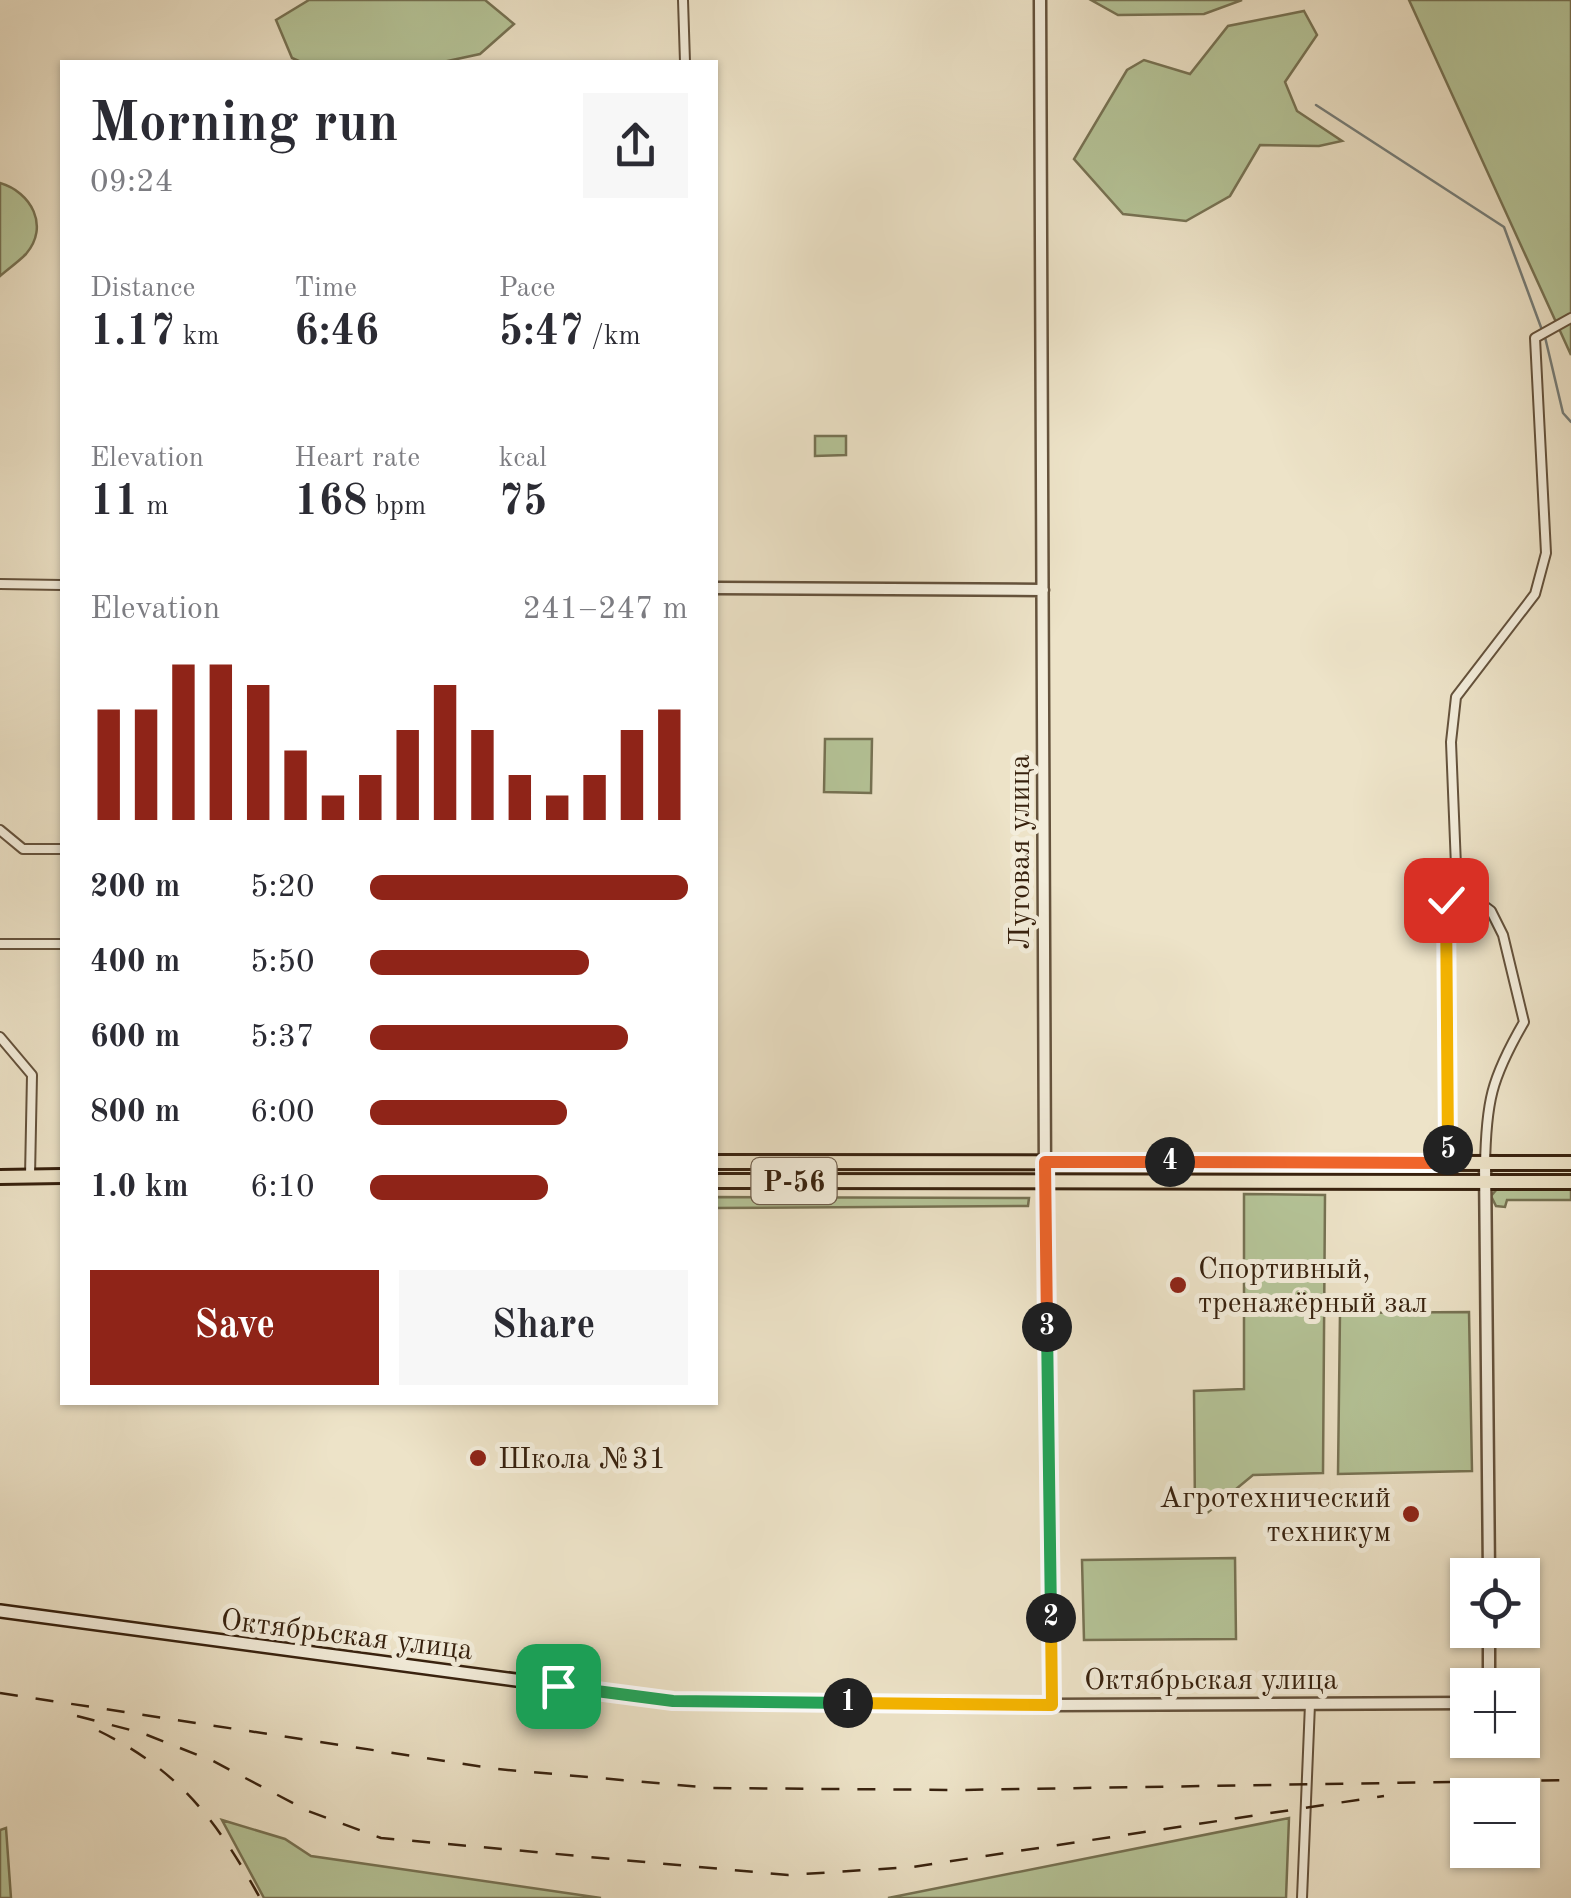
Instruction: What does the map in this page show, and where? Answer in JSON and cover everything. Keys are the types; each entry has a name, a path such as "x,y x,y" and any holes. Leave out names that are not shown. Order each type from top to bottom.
{"main road":[{"path":"788,1181 797,1173 789,1161"},
{"path":"718,1162 1571,1163"},
{"path":"0,1176 60,1176"},
{"name":"Луговая улица","path":"1045,1180 1052,1705"},
{"name":"Р-56","path":"718,1182 1571,1182"},
{"name":"Октябрьская улица","path":"0,1611 673,1701 1052,1705"}],"street":[{"path":"684,0 685,60"},
{"name":"Луговая улица","path":"1040,0 1045,1180"},
{"path":"1489,1558 1486,1106 1499,1069 1524,1022 1503,934 1456,866 1451,742 1456,697 1535,594 1546,554 1535,338 1571,318"},
{"path":"0,584 60,585"},
{"path":"718,588 1043,590"},
{"path":"0,830 23,849 60,849"},
{"path":"1436,872 1446,900 1448,1163"},
{"path":"0,944 60,944"},
{"path":"0,1037 32,1074 30,1176"},
{"name":"Октябрьская улица","path":"1052,1705 1450,1703"},
{"path":"1302,1898 1310,1704"}],"green space":[{"path":"309,0 485,0 514,24 480,54 452,60 296,60 292,58 276,20"},
{"path":"1091,0 1242,0 1204,14 1118,15"},
{"path":"1409,0 1571,0 1571,355"},
{"path":"1304,11 1317,35 1285,82 1297,111 1342,141 1319,146 1260,145 1230,196 1186,221 1123,214 1074,159 1127,70 1144,60 1190,74 1228,26"},
{"path":"0,183 28,202 34,211 36,232 26,254 0,276"},
{"path":"815,436 846,436 846,455 815,456"},
{"path":"825,739 872,739 871,793 824,792"},
{"path":"1497,1189 1571,1189 1571,1200 1507,1200 1505,1207 1496,1206 1491,1196"},
{"path":"1244,1194 1325,1195 1323,1473 1253,1475 1207,1513 1195,1514 1194,1391 1244,1389"},
{"path":"718,1197 1029,1198 1028,1206 718,1208"},
{"path":"1469,1312 1472,1471 1338,1474 1340,1313"},
{"path":"1235,1558 1236,1639 1084,1640 1082,1560"},
{"path":"1289,1818 1286,1898 888,1898"},
{"path":"222,1820 285,1839 311,1856 601,1898 264,1898"},
{"path":"6,1828 11,1898 0,1898 0,1830"}],"waterway":[{"path":"1316,105 1504,227 1542,330"},
{"path":"1545,337 1563,413 1571,422"}],"railway":[{"path":"0,1693 497,1769 712,1788 960,1790 1571,1780"},
{"path":"77,1716 142,1733 213,1761 308,1811 381,1838 788,1875 912,1867 1384,1796"},
{"path":"99,1731 152,1763 194,1801 228,1845 260,1898"}],"place":[{"name":"Спортивный, тренажёрный зал","path":"1178,1285"},
{"name":"Школа №31","path":"478,1458"},
{"name":"Агротехнический техникум","path":"1411,1514"}],"route":[{"path":"558,1686 673,1701 1052,1705 1045,1162 1448,1163 1446,900"}]}
